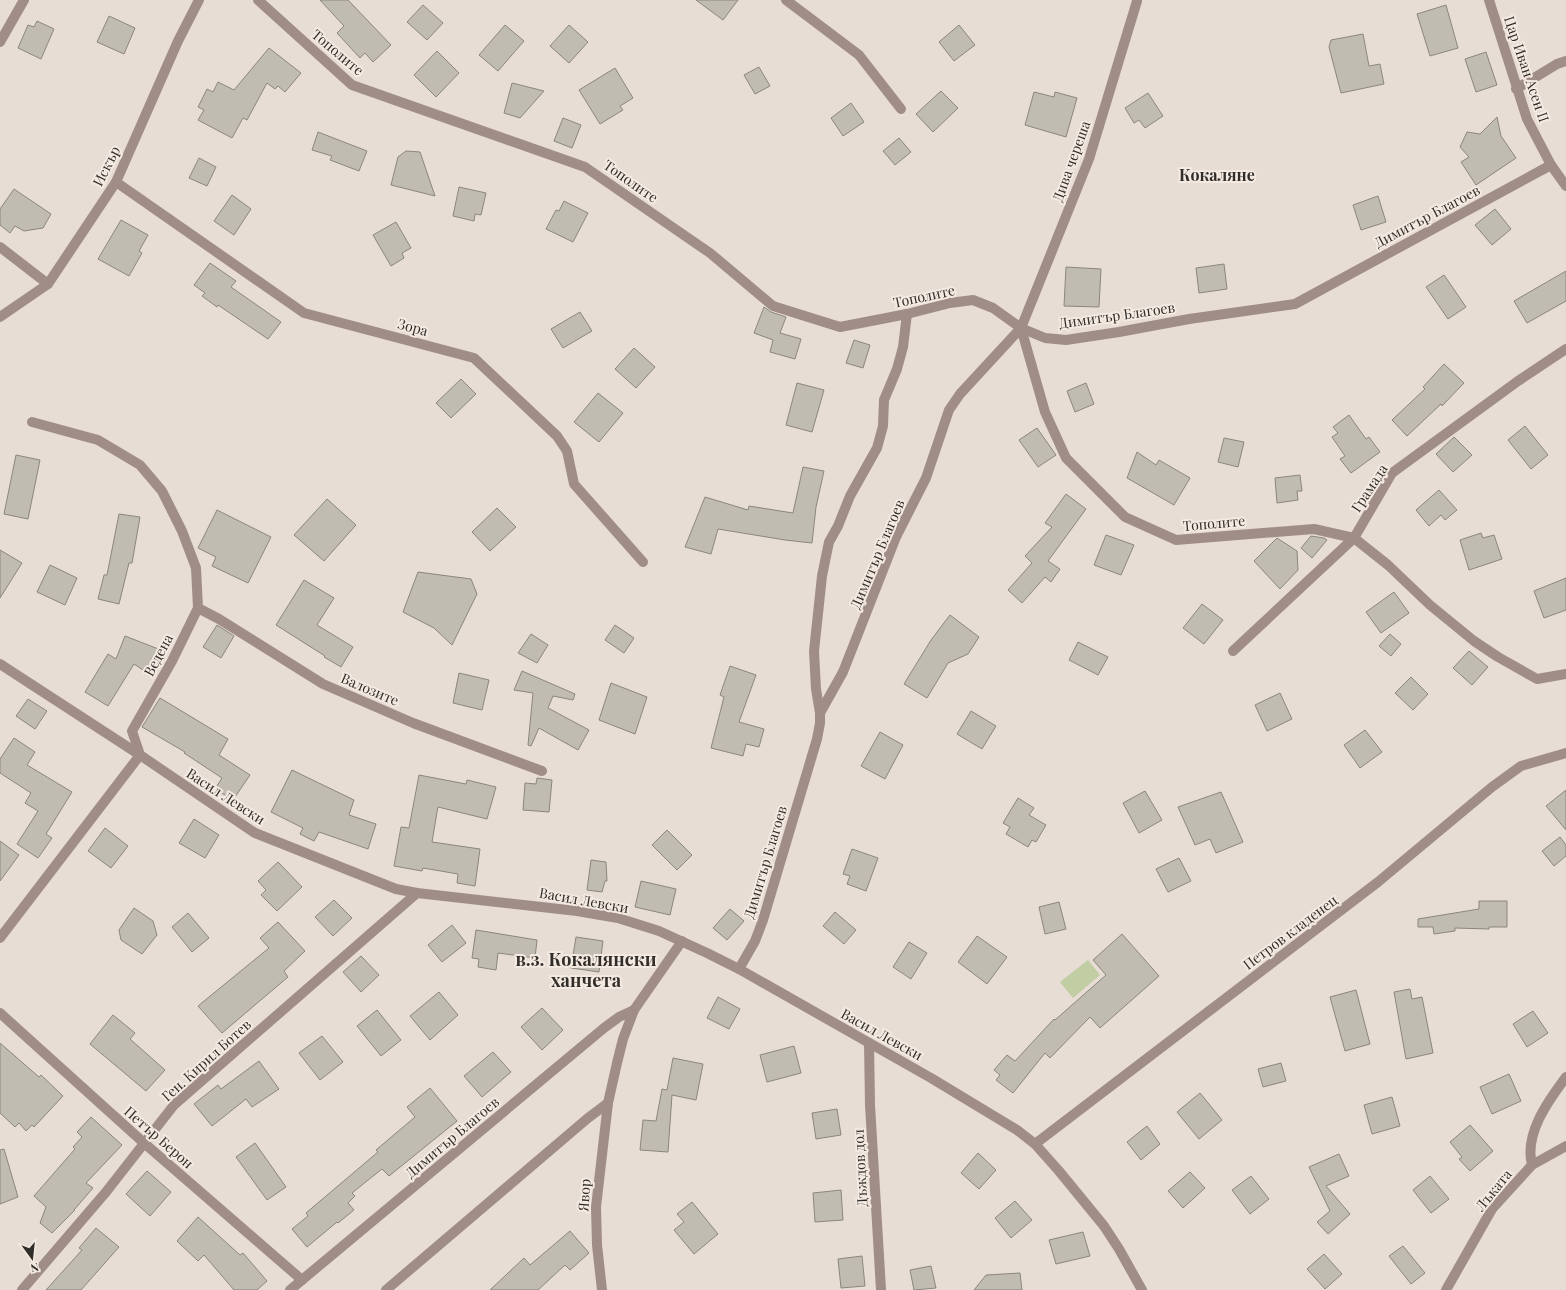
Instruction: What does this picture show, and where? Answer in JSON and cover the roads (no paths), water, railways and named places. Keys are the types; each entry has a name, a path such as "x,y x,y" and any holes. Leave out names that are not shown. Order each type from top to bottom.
{"street":[{"path":"0,42 24,0"},
{"name":"Искър","path":"0,317 48,284 116,182 178,41 199,0"},
{"name":"Тополите","path":"258,0 352,85 585,167 710,253 773,306 840,328 950,303 973,300 993,308 1021,328 1045,412 1066,458 1125,516 1176,540 1314,529 1354,538 1388,565 1430,605 1474,641 1498,657 1537,679 1566,674"},
{"path":"786,0 859,55 901,109"},
{"name":"Цар Иван Асен II","path":"1489,0 1516,89 1527,119 1551,165 1566,186"},
{"name":"Дива череша","path":"1021,328 1089,159 1137,1"},
{"path":"1516,89 1557,64 1566,61"},
{"name":"Димитър Благоев","path":"820,713 843,672 896,537 926,478 949,410 960,394 1021,328 1045,338 1066,340 1189,319 1295,304 1551,165"},
{"name":"Зора","path":"116,182 304,313 474,358 557,436 567,451 574,484 643,562"},
{"path":"0,247 48,284"},
{"name":"Димитър Благоев","path":"739,969 755,941 763,920 817,739 820,713 816,689 814,651 822,576 829,542 838,526 850,496 878,448 884,426 884,400 897,369 903,347 907,314"},
{"name":"Грамада","path":"1233,651 1354,538 1392,473 1518,380 1566,348"},
{"name":"Ведена","path":"32,422 98,440 140,465 162,491 182,531 196,568 198,608 172,661 132,731 140,755"},
{"name":"Валозите","path":"198,608 323,684 413,723 542,772"},
{"name":"Васил Левски","path":"0,664 140,755 254,833 396,889 417,893 577,911 618,918 658,931 682,941 739,969 982,1109 1017,1130 1035,1144 1104,1226 1142,1290"},
{"name":"Петров кладенец","path":"1035,1144 1378,882 1492,787 1521,766 1566,753"},
{"path":"0,938 140,755"},
{"name":"Ген. Кирил Ботев","path":"22,1290 106,1192 174,1105 417,893"},
{"name":"Димитър Благоев","path":"608,1103 623,1039 634,1010 682,941"},
{"name":"Димитър Благоев","path":"290,1290 604,1028 619,1017 634,1010"},
{"name":"Петър Берон","path":"0,1013 144,1143 302,1280"},
{"name":"Дъждов дол","path":"869,1043 873,1155 881,1290"},
{"path":"1532,1165 1530,1155 1531,1141 1547,1102 1566,1077"},
{"path":"386,1290 588,1118 608,1103"},
{"name":"Явор","path":"602,1290 597,1245 596,1207 608,1103"},
{"name":"Лъката","path":"1446,1290 1492,1209 1532,1165 1566,1146"}],"district":[{"name":"Кокаляне","path":"1217,174"},
{"name":"в.з. Кокалянски ханчета","path":"586,969"}]}
